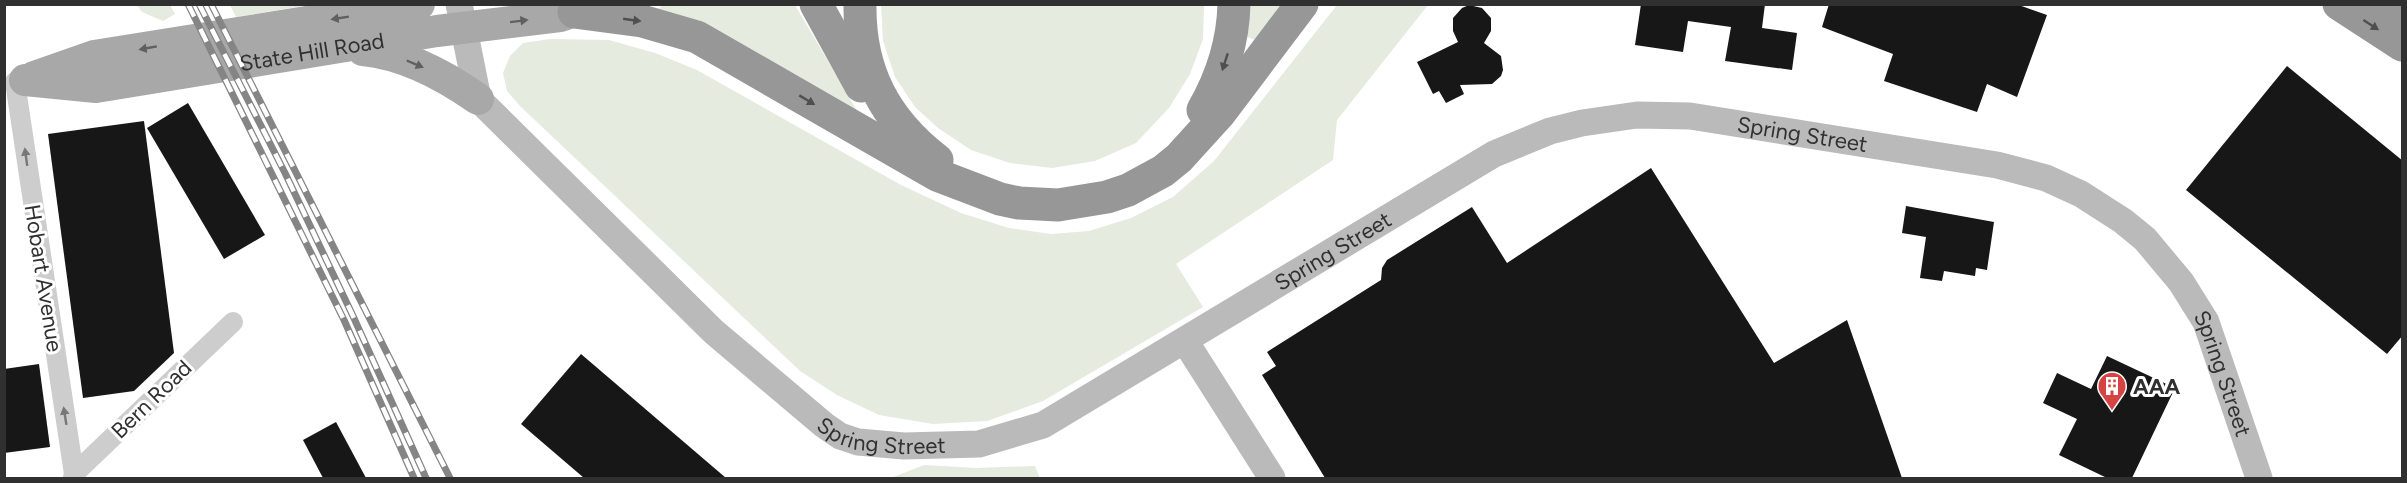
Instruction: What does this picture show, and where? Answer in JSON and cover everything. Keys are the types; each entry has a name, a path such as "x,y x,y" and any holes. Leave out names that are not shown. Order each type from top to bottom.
{"highway":[{"path":"816,4 889,132 937,175"},
{"path":"833,4 867,64"},
{"path":"860,4 867,64 875,88 899,127 925,151 957,173 996,187 1024,192 1056,193 1084,190 1115,181 1144,166 1175,143 1195,121 1210,97 1225,64 1233,28 1234,4"},
{"path":"584,8 642,21 697,37 937,175 1000,198 1036,205 1082,202 1128,190 1163,171 1195,142 1302,4"},
{"path":"2339,4 2403,45"},
{"path":"2378,4 2403,17"}],"main road":[{"name":"State Hill Road","path":"15,82 94,56 419,4"},
{"name":"State Hill Road","path":"15,82 96,87 338,48 461,16 560,16 584,8"},
{"path":"338,48 383,52 434,73 478,99"}],"street":[{"path":"461,16 478,99"},
{"name":"Hobart Avenue","path":"15,82 74,476"},
{"name":"Spring Street","path":"478,99 714,332 824,425 840,436 858,442 904,446 979,444 1043,425 1494,154 1550,131 1601,119 1652,114 1716,119 2023,170 2074,190 2100,204 2130,226 2164,260 2206,322 2259,478"},
{"name":"Bern Road","path":"74,476 233,322"},
{"path":"1185,341 1272,478"}],"shaded area":[{"path":"666,4 795,5 863,121 655,10"},
{"path":"137,5 170,5 175,14 163,21 142,12"},
{"path":"230,5 309,5 236,17"},
{"path":"881,5 1204,5 1203,39 1190,74 1169,108 1136,143 1095,161 1052,168 1010,163 971,150 938,128 915,107 895,77 883,41"},
{"path":"1243,5 1287,5 1258,41 1242,35"},
{"path":"1337,5 1428,5 1337,120 1333,160 1176,264 1203,307 1043,401 987,421 933,424 879,415 837,395 800,371 520,106 507,91 503,73 510,56 523,43 550,39 609,40 655,53 697,70 901,185 961,213 1009,228 1051,234 1089,231 1131,218 1173,197 1214,161"},
{"path":"924,465 976,468 1035,466 1040,478 891,478"}],"building":[{"path":"1641,4 1765,4 1762,28 1797,33 1792,70 1725,61 1731,27 1688,21 1683,52 1635,45"},
{"path":"1829,4 2016,4 2047,15 2017,97 1987,84 1977,112 1884,81 1893,54 1822,27"},
{"path":"1469,5 1482,8 1491,18 1491,31 1484,43 1501,56 1503,70 1501,76 1492,84 1460,85 1464,94 1446,103 1439,91 1433,94 1417,62 1458,42 1453,31 1453,18 1462,8"},
{"path":"2287,66 2403,161 2403,335 2387,354 2186,190"},
{"path":"188,103 265,235 224,259 147,128"},
{"path":"144,121 174,353 134,391 83,398 48,134"},
{"path":"1651,168 1774,363 1847,320 1902,478 1325,478 1262,375 1276,366 1267,352 1381,280 1382,268 1387,260 1472,207 1507,263"},
{"path":"1906,206 1994,222 1987,270 1976,268 1975,276 1944,271 1942,281 1920,278 1926,237 1902,233"},
{"path":"581,354 726,478 584,478 521,424"},
{"name":"AAA","path":"2107,356 2175,388 2132,478 2107,478 2059,455 2077,419 2043,403 2057,373 2091,389"},
{"path":"39,364 50,447 4,453 4,369"},
{"path":"336,422 366,478 323,478 303,440"}],"railway":[{"path":"188,4 344,320 414,478"},
{"path":"199,4 285,173 426,478"},
{"path":"211,4 450,478"}],"place":[{"name":"AAA","path":"2112,412"}]}
